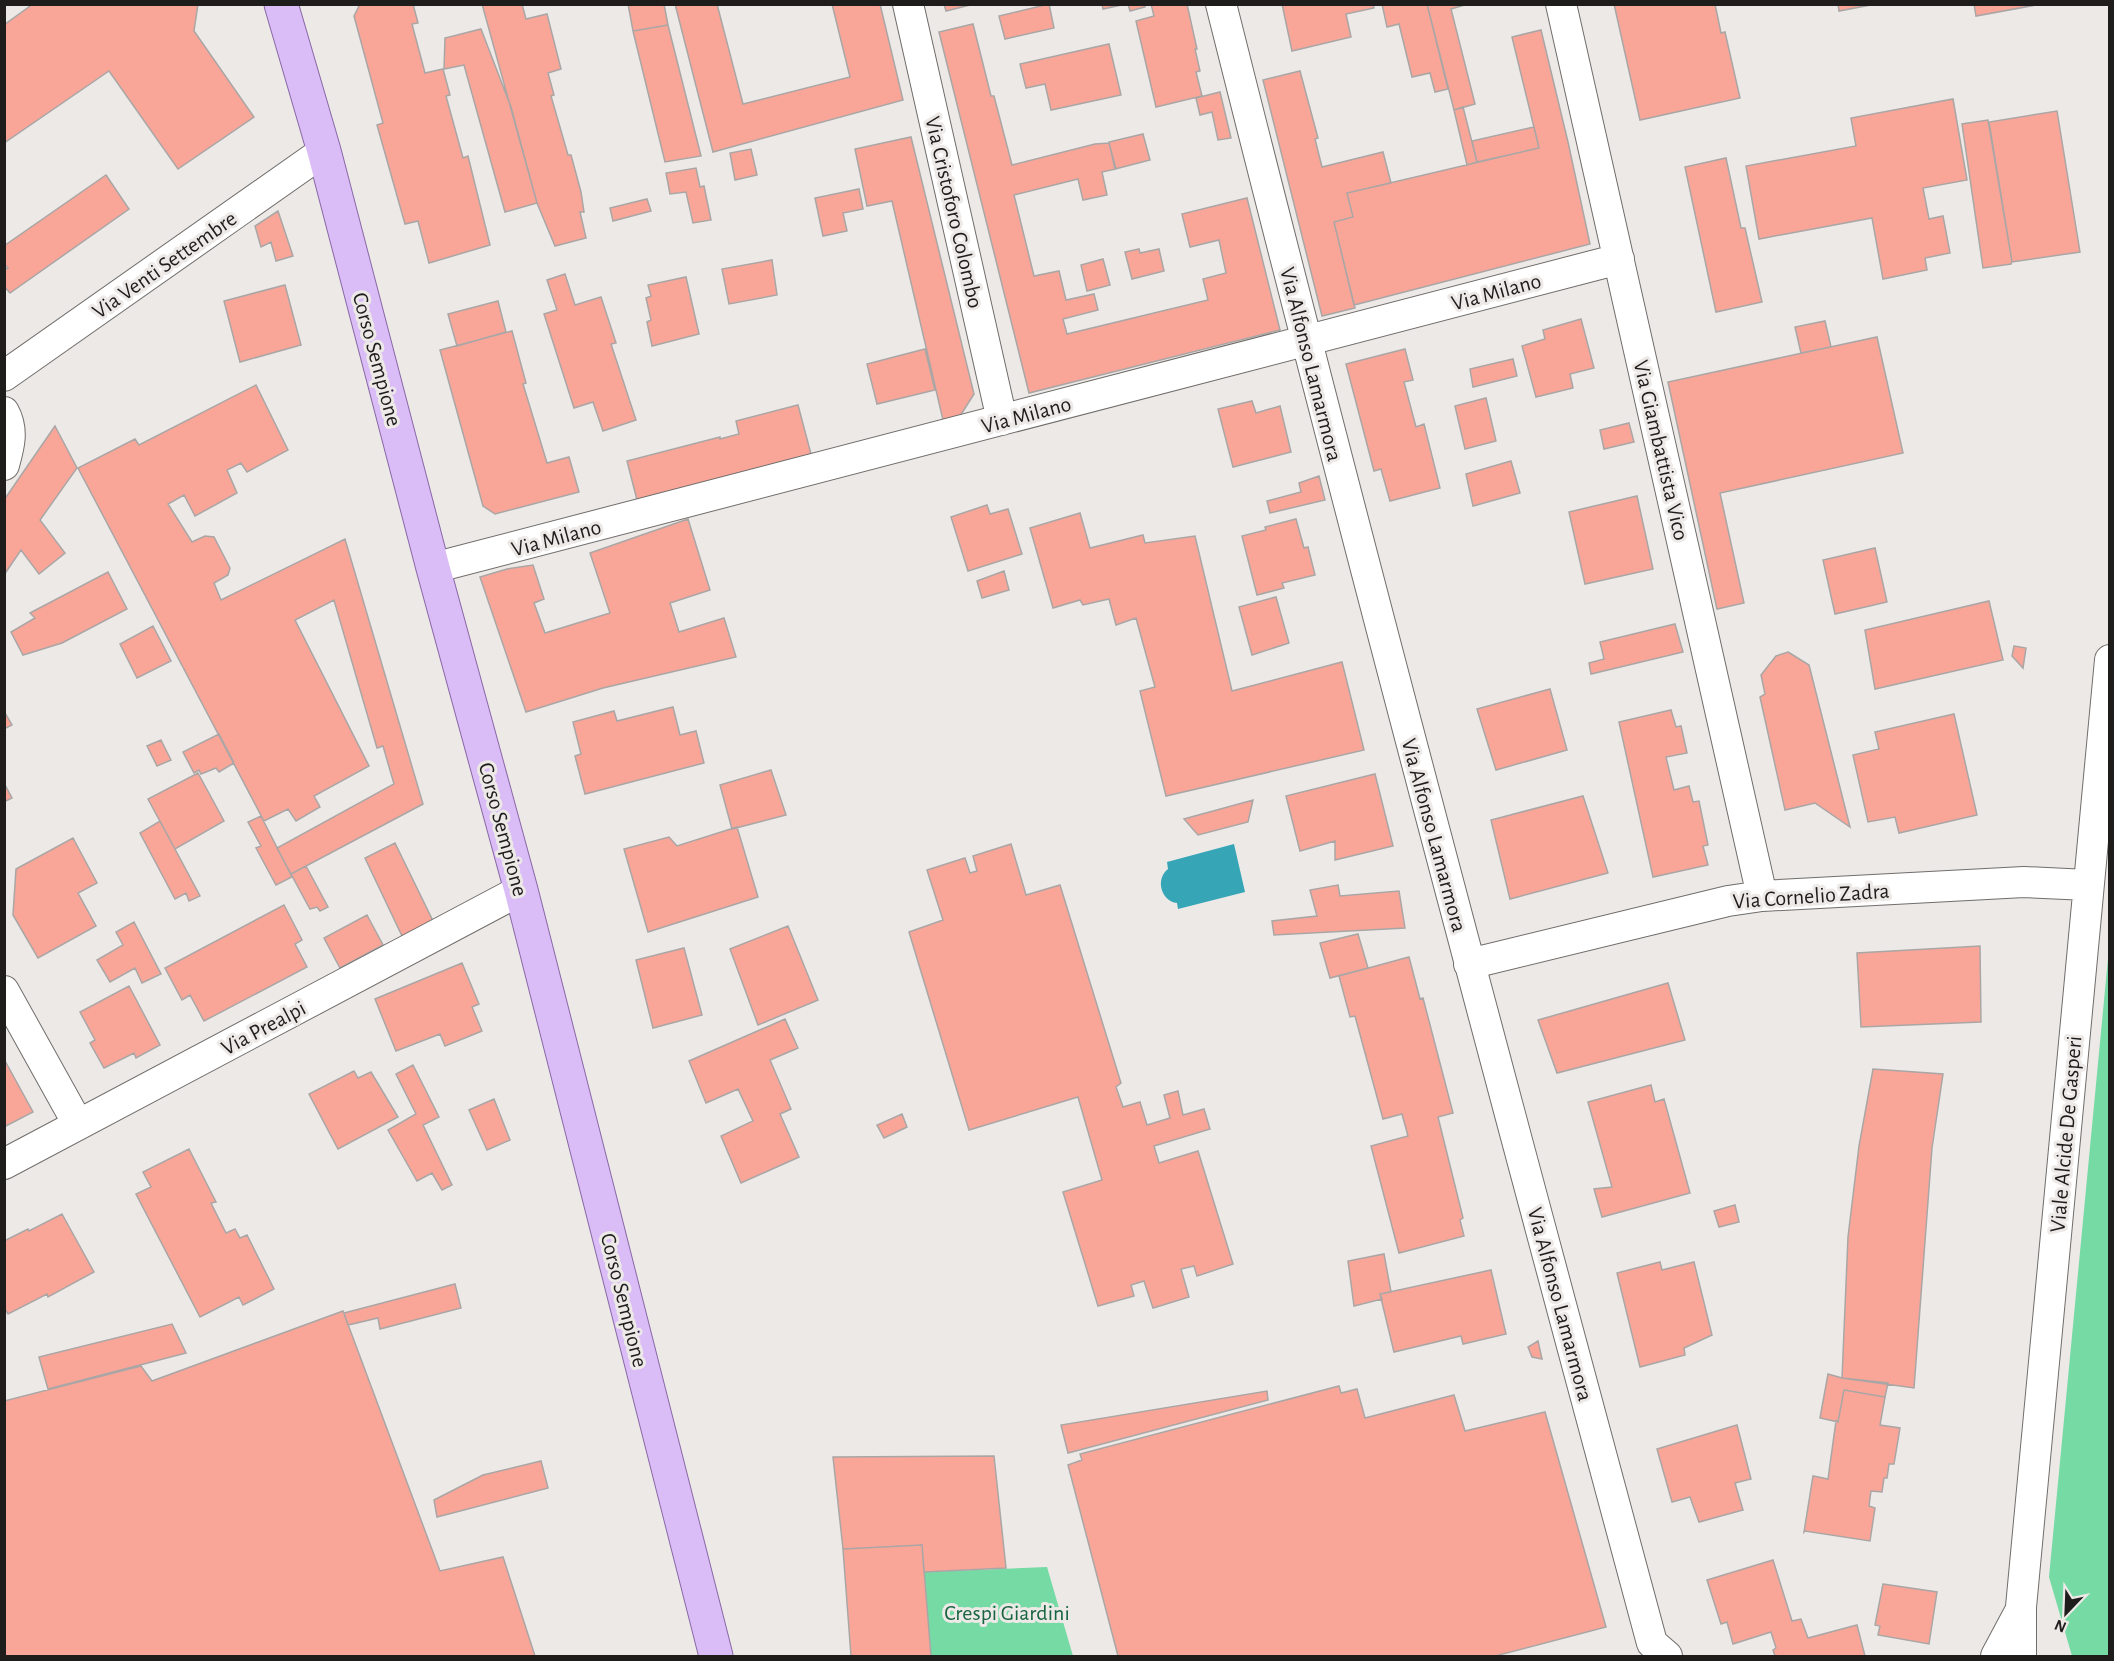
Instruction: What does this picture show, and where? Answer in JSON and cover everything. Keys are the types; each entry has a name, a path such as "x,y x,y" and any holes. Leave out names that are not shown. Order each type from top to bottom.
{"main road":[{"name":"Corso Sempione","path":"281,4 324,152 433,568 521,890 716,1656"}],"street":[{"name":"Via Cristoforo Colombo","path":"908,4 1002,420"},
{"name":"Via Alfonso Lamarmora","path":"1221,4 1306,341 1469,964 1652,1643 1667,1656"},
{"name":"Via Giambattista Vico","path":"1562,4 1762,896"},
{"name":"Via Venti Settembre","path":"4,376 324,152"},
{"name":"Via Milano","path":"433,568 1619,259"},
{"path":"4,412 8,419 11,441 4,465"},
{"name":"Viale Alcide De Gasperi","path":"2021,1656 2021,1608 2109,660"},
{"name":"Via Cornelio Zadra","path":"1469,964 1728,901 1762,896 2024,882 2088,885"},
{"name":"Via Prealpi","path":"4,1164 521,890"},
{"path":"4,991 78,1124"},
{"name":"Viale Alcide De Gasperi","path":"1996,1656 2021,1608"},
{"name":"Viale Alcide De Gasperi","path":"2021,1608 2041,1656"}],"green space":[{"path":"2109,948 2109,1656 2072,1656 2049,1577"},
{"name":"Crespi Giardini","path":"1047,1567 1073,1656 931,1656 924,1572"}],"water":[{"path":"1234,844 1245,892 1178,909 1177,903 1167,898 1161,884 1164,873 1168,869 1167,862"}],"building":[{"path":"33,4 198,4 194,31 254,117 178,169 109,71 4,143 4,25"},
{"path":"360,4 413,4 418,23 412,24 425,73 443,69 450,95 446,96 463,158 468,156 490,245 429,263 418,221 405,224 377,125 383,123 354,16"},
{"path":"482,4 522,4 526,19 547,14 561,69 548,73 554,95 551,96 581,192 584,212 580,212 586,238 555,246 537,203"},
{"path":"628,4 664,4 668,25 633,31"},
{"path":"675,4 717,4 743,104 850,77 832,4 880,4 903,100 713,152"},
{"path":"944,4 974,4 946,11"},
{"path":"1049,4 1054,28 1005,39 999,16"},
{"path":"1102,4 1126,4 1103,9"},
{"path":"1128,4 1145,4 1145,7 1130,11"},
{"path":"1151,4 1187,4 1197,49 1195,49 1200,71 1196,72 1202,96 1156,107 1136,21 1154,16"},
{"path":"1282,4 1373,4 1374,8 1346,14 1351,37 1292,51"},
{"path":"1382,4 1427,4 1448,89 1435,92 1430,73 1412,77 1399,24 1387,27"},
{"path":"1427,4 1468,4 1451,9 1475,104 1454,110"},
{"path":"1614,4 1715,4 1721,33 1725,32 1740,98 1640,120"},
{"path":"1838,4 1876,4 1839,11"},
{"path":"1974,4 2036,4 2036,5 1976,16"},
{"path":"973,24 991,96 994,96 1012,165 1095,144 1109,143 1116,169 1102,172 1107,195 1083,200 1078,179 1014,195 1034,276 1059,271 1066,300 1094,294 1098,310 1063,319 1067,334 1208,300 1203,279 1226,273 1219,240 1190,247 1182,214 1247,198 1280,330 1029,393 939,32"},
{"path":"668,25 701,156 665,162 633,31"},
{"path":"481,29 511,107 537,203 505,212 464,65 444,69 445,38"},
{"path":"1541,30 1590,244 1354,305 1334,222 1353,217 1347,193 1539,148 1512,37"},
{"path":"1109,44 1121,95 1051,110 1045,84 1026,88 1020,64"},
{"path":"1300,71 1318,138 1315,139 1322,167 1383,152 1391,183 1347,193 1353,217 1334,222 1355,308 1322,316 1263,80"},
{"path":"1220,92 1231,138 1218,140 1212,112 1200,115 1196,98"},
{"path":"1953,99 1967,180 1923,188 1929,219 1943,216 1950,253 1925,258 1927,270 1883,279 1872,218 1759,239 1746,166 1856,146 1851,118"},
{"path":"1463,107 1477,162 1467,165 1454,110"},
{"path":"2057,111 2080,252 2012,262 1989,122"},
{"path":"1988,120 2012,262 1983,268 1962,124"},
{"path":"1534,127 1539,148 1477,162 1472,141"},
{"path":"1143,134 1150,160 1115,169 1109,142"},
{"path":"911,137 974,394 960,416 943,420 892,201 867,206 855,149"},
{"path":"751,149 757,175 735,180 730,153"},
{"path":"1726,158 1741,228 1745,228 1762,302 1716,312 1685,167"},
{"path":"696,168 700,187 704,186 711,220 693,223 686,192 670,194 666,173"},
{"path":"106,175 129,209 10,293 4,286 4,270 8,268 4,264 4,246"},
{"path":"859,189 863,209 843,213 847,231 823,236 815,198"},
{"path":"647,199 651,211 613,221 610,208"},
{"path":"278,211 293,256 276,261 271,242 261,247 255,226"},
{"path":"1139,249 1140,253 1159,249 1164,271 1132,279 1125,252"},
{"path":"1103,259 1110,285 1087,291 1081,265"},
{"path":"772,260 777,295 729,304 722,269"},
{"path":"565,274 575,305 601,297 616,343 611,344 636,420 603,431 593,402 574,408 544,314 557,310 547,280"},
{"path":"686,277 699,334 652,346 647,322 651,320 646,298 651,296 648,285"},
{"path":"285,285 301,345 240,362 224,301"},
{"path":"498,301 506,332 457,346 448,314"},
{"path":"1581,319 1594,368 1570,374 1573,388 1536,397 1522,346 1545,339 1543,330"},
{"path":"1825,321 1831,347 1801,353 1795,327"},
{"path":"512,331 526,383 523,384 547,463 569,457 579,492 495,514 483,506 440,350"},
{"path":"1877,337 1903,453 1720,493 1744,603 1717,609 1668,382"},
{"path":"925,349 935,390 877,404 867,364"},
{"path":"1405,349 1413,380 1404,382 1416,427 1424,424 1440,488 1390,501 1381,469 1374,471 1346,364"},
{"path":"1513,359 1517,376 1473,387 1470,369"},
{"path":"256,385 288,450 247,472 241,463 227,470 237,493 195,516 184,495 168,504 192,542 205,536 214,537 230,568 228,575 214,583 221,600 345,539 423,804 291,874 277,848 394,784 383,746 377,748 334,600 295,620 369,766 314,796 320,807 296,821 288,809 264,821 78,468 135,439 139,445"},
{"path":"1486,398 1496,441 1465,449 1455,406"},
{"path":"1252,401 1256,413 1280,406 1291,452 1233,467 1218,409"},
{"path":"798,405 811,454 637,500 627,461 739,434 736,421"},
{"path":"1629,423 1634,442 1604,449 1600,430"},
{"path":"55,426 77,468 40,520 65,553 39,574 21,550 4,575 4,500"},
{"path":"1511,461 1520,493 1473,506 1466,474"},
{"path":"1319,476 1325,500 1270,513 1267,501 1301,492 1299,483"},
{"path":"1637,496 1653,569 1585,584 1569,512"},
{"path":"987,505 990,514 1008,509 1022,554 968,571 951,517"},
{"path":"1080,513 1090,548 1143,535 1145,543 1195,536 1232,691 1342,662 1364,750 1166,796 1140,691 1155,687 1136,618 1116,625 1109,599 1083,605 1080,600 1053,608 1030,528"},
{"path":"688,519 710,590 670,603 679,632 724,618 736,657 603,688 526,712 480,577 507,569 533,565 544,599 534,603 545,633 610,613 590,553"},
{"path":"1296,519 1304,548 1308,547 1315,575 1282,583 1284,588 1257,595 1242,536"},
{"path":"1875,548 1887,602 1835,614 1823,560"},
{"path":"1004,571 1009,590 982,598 977,581"},
{"path":"108,572 127,609 62,643 23,655 11,632 35,618 30,613"},
{"path":"1276,597 1289,643 1252,655 1239,607"},
{"path":"1989,601 2003,660 1875,689 1865,630"},
{"path":"1675,624 1683,652 1591,674 1589,663 1604,659 1600,642"},
{"path":"153,626 171,661 137,678 120,644"},
{"path":"2014,646 2026,648 2023,668 2012,656"},
{"path":"1788,652 1809,665 1850,827 1815,803 1785,810 1760,697 1765,694 1761,675 1776,656"},
{"path":"1550,689 1567,750 1496,770 1477,709"},
{"path":"673,707 680,735 696,731 704,763 585,794 575,756 581,754 573,722 614,711 617,721"},
{"path":"1671,710 1676,727 1681,726 1687,753 1666,757 1674,790 1689,786 1693,802 1699,801 1708,845 1703,846 1708,865 1653,877 1619,722"},
{"path":"4,711 12,725 4,729"},
{"path":"1954,714 1977,815 1899,833 1895,817 1868,822 1853,755 1879,749 1875,732"},
{"path":"219,734 234,763 219,772 216,768 201,774 199,770 194,773 183,752"},
{"path":"161,740 171,760 157,766 147,746"},
{"path":"771,770 786,815 732,829 720,785"},
{"path":"198,773 224,821 175,849 148,799"},
{"path":"1375,774 1393,846 1335,860 1335,841 1300,851 1286,796"},
{"path":"4,783 12,798 4,802"},
{"path":"1583,796 1608,873 1510,899 1491,820"},
{"path":"1253,800 1248,822 1198,835 1184,819"},
{"path":"261,816 292,877 276,885 256,848 261,846 248,822"},
{"path":"160,821 200,896 189,901 186,893 175,899 140,833"},
{"path":"737,827 758,897 648,932 624,849 669,837 677,846"},
{"path":"73,838 97,883 78,893 96,926 38,958 13,915 16,869"},
{"path":"395,843 433,921 402,936 365,858"},
{"path":"1011,844 1026,895 1060,885 1121,1083 1116,1087 1123,1107 1140,1102 1147,1125 1170,1118 1164,1095 1178,1091 1183,1115 1204,1109 1210,1129 1154,1146 1159,1163 1198,1151 1233,1264 1197,1276 1194,1266 1181,1269 1189,1297 1153,1308 1144,1281 1131,1285 1134,1296 1098,1306 1063,1192 1102,1180 1078,1097 969,1130 909,932 943,920 927,870 965,858 970,873 977,871 973,856"},
{"path":"306,866 328,907 320,911 317,907 310,909 291,874"},
{"path":"1338,885 1340,896 1399,891 1405,928 1274,935 1272,921 1317,916 1310,890"},
{"path":"284,905 302,940 295,944 307,967 204,1021 190,995 182,1000 165,968"},
{"path":"367,915 383,945 340,968 324,938"},
{"path":"134,922 161,974 142,983 135,968 110,982 97,960 123,945 116,932"},
{"path":"788,926 818,1000 758,1025 730,949"},
{"path":"1358,934 1368,968 1330,978 1320,943"},
{"path":"1980,946 1981,1022 1861,1027 1857,953"},
{"path":"684,948 702,1015 653,1028 636,960"},
{"path":"1409,957 1420,999 1423,998 1453,1113 1438,1117 1463,1218 1460,1220 1464,1236 1399,1253 1371,1146 1408,1136 1402,1114 1383,1119 1355,1016 1350,1017 1339,976"},
{"path":"462,963 479,1004 472,1007 482,1031 445,1046 440,1034 396,1051 375,999"},
{"path":"1668,983 1685,1040 1557,1073 1538,1020"},
{"path":"129,986 160,1045 136,1058 134,1053 104,1068 90,1043 95,1040 80,1012"},
{"path":"785,1019 798,1048 770,1060 791,1109 780,1114 799,1157 741,1183 721,1136 753,1121 738,1089 706,1103 689,1061"},
{"path":"4,1059 33,1112 4,1127"},
{"path":"413,1065 439,1117 423,1125 452,1185 442,1190 432,1173 417,1181 388,1130 416,1114 396,1074"},
{"path":"1873,1069 1943,1074 1932,1148 1914,1388 1842,1378 1848,1237 1859,1146"},
{"path":"354,1071 358,1078 371,1072 398,1117 338,1149 309,1094"},
{"path":"1651,1085 1655,1102 1664,1099 1690,1193 1602,1217 1594,1189 1612,1187 1588,1102"},
{"path":"494,1099 510,1140 487,1150 469,1110"},
{"path":"902,1114 907,1127 884,1138 877,1125"},
{"path":"189,1149 216,1202 211,1203 226,1233 235,1229 240,1238 247,1235 274,1289 243,1305 239,1297 200,1317 136,1194 151,1187 143,1172"},
{"path":"1735,1205 1739,1222 1719,1227 1714,1211"},
{"path":"62,1214 94,1272 48,1297 47,1294 8,1314 4,1307 4,1241"},
{"path":"1384,1254 1391,1292 1380,1294 1382,1299 1354,1306 1348,1261"},
{"path":"1660,1262 1662,1270 1694,1262 1712,1335 1684,1348 1685,1355 1640,1367 1617,1273"},
{"path":"1491,1270 1506,1334 1463,1344 1461,1336 1394,1352 1380,1294"},
{"path":"455,1284 461,1308 380,1329 378,1318 348,1325 344,1313"},
{"path":"343,1311 440,1571 503,1557 535,1656 4,1656 4,1401 141,1366 152,1381"},
{"path":"172,1324 186,1353 48,1389 39,1357"},
{"path":"1538,1341 1542,1359 1532,1357 1528,1347"},
{"path":"1828,1374 1842,1378 1888,1383 1885,1397 1844,1390 1838,1422 1820,1418"},
{"path":"1339,1386 1341,1393 1357,1389 1365,1418 1454,1395 1465,1431 1545,1412 1606,1627 1495,1656 1118,1656 1068,1465 1082,1460 1080,1454"},
{"path":"1844,1390 1885,1397 1880,1425 1900,1428 1894,1464 1889,1464 1882,1492 1871,1491 1869,1506 1875,1508 1870,1541 1804,1532 1813,1476 1828,1479 1836,1421 1838,1422"},
{"path":"1267,1391 1268,1400 1068,1453 1061,1425"},
{"path":"1737,1425 1751,1479 1735,1483 1743,1510 1699,1522 1690,1497 1672,1502 1657,1449"},
{"path":"994,1456 1006,1568 924,1572 922,1545 843,1549 833,1457"},
{"path":"541,1461 548,1488 437,1517 434,1500 483,1475"},
{"path":"922,1545 931,1656 851,1656 843,1549"},
{"path":"1773,1560 1792,1621 1801,1619 1808,1638 1857,1625 1865,1656 1775,1656 1773,1650 1776,1648 1771,1632 1733,1644 1727,1622 1721,1624 1707,1580"},
{"path":"1883,1584 1937,1592 1929,1644 1878,1635 1880,1626 1875,1625"}]}
